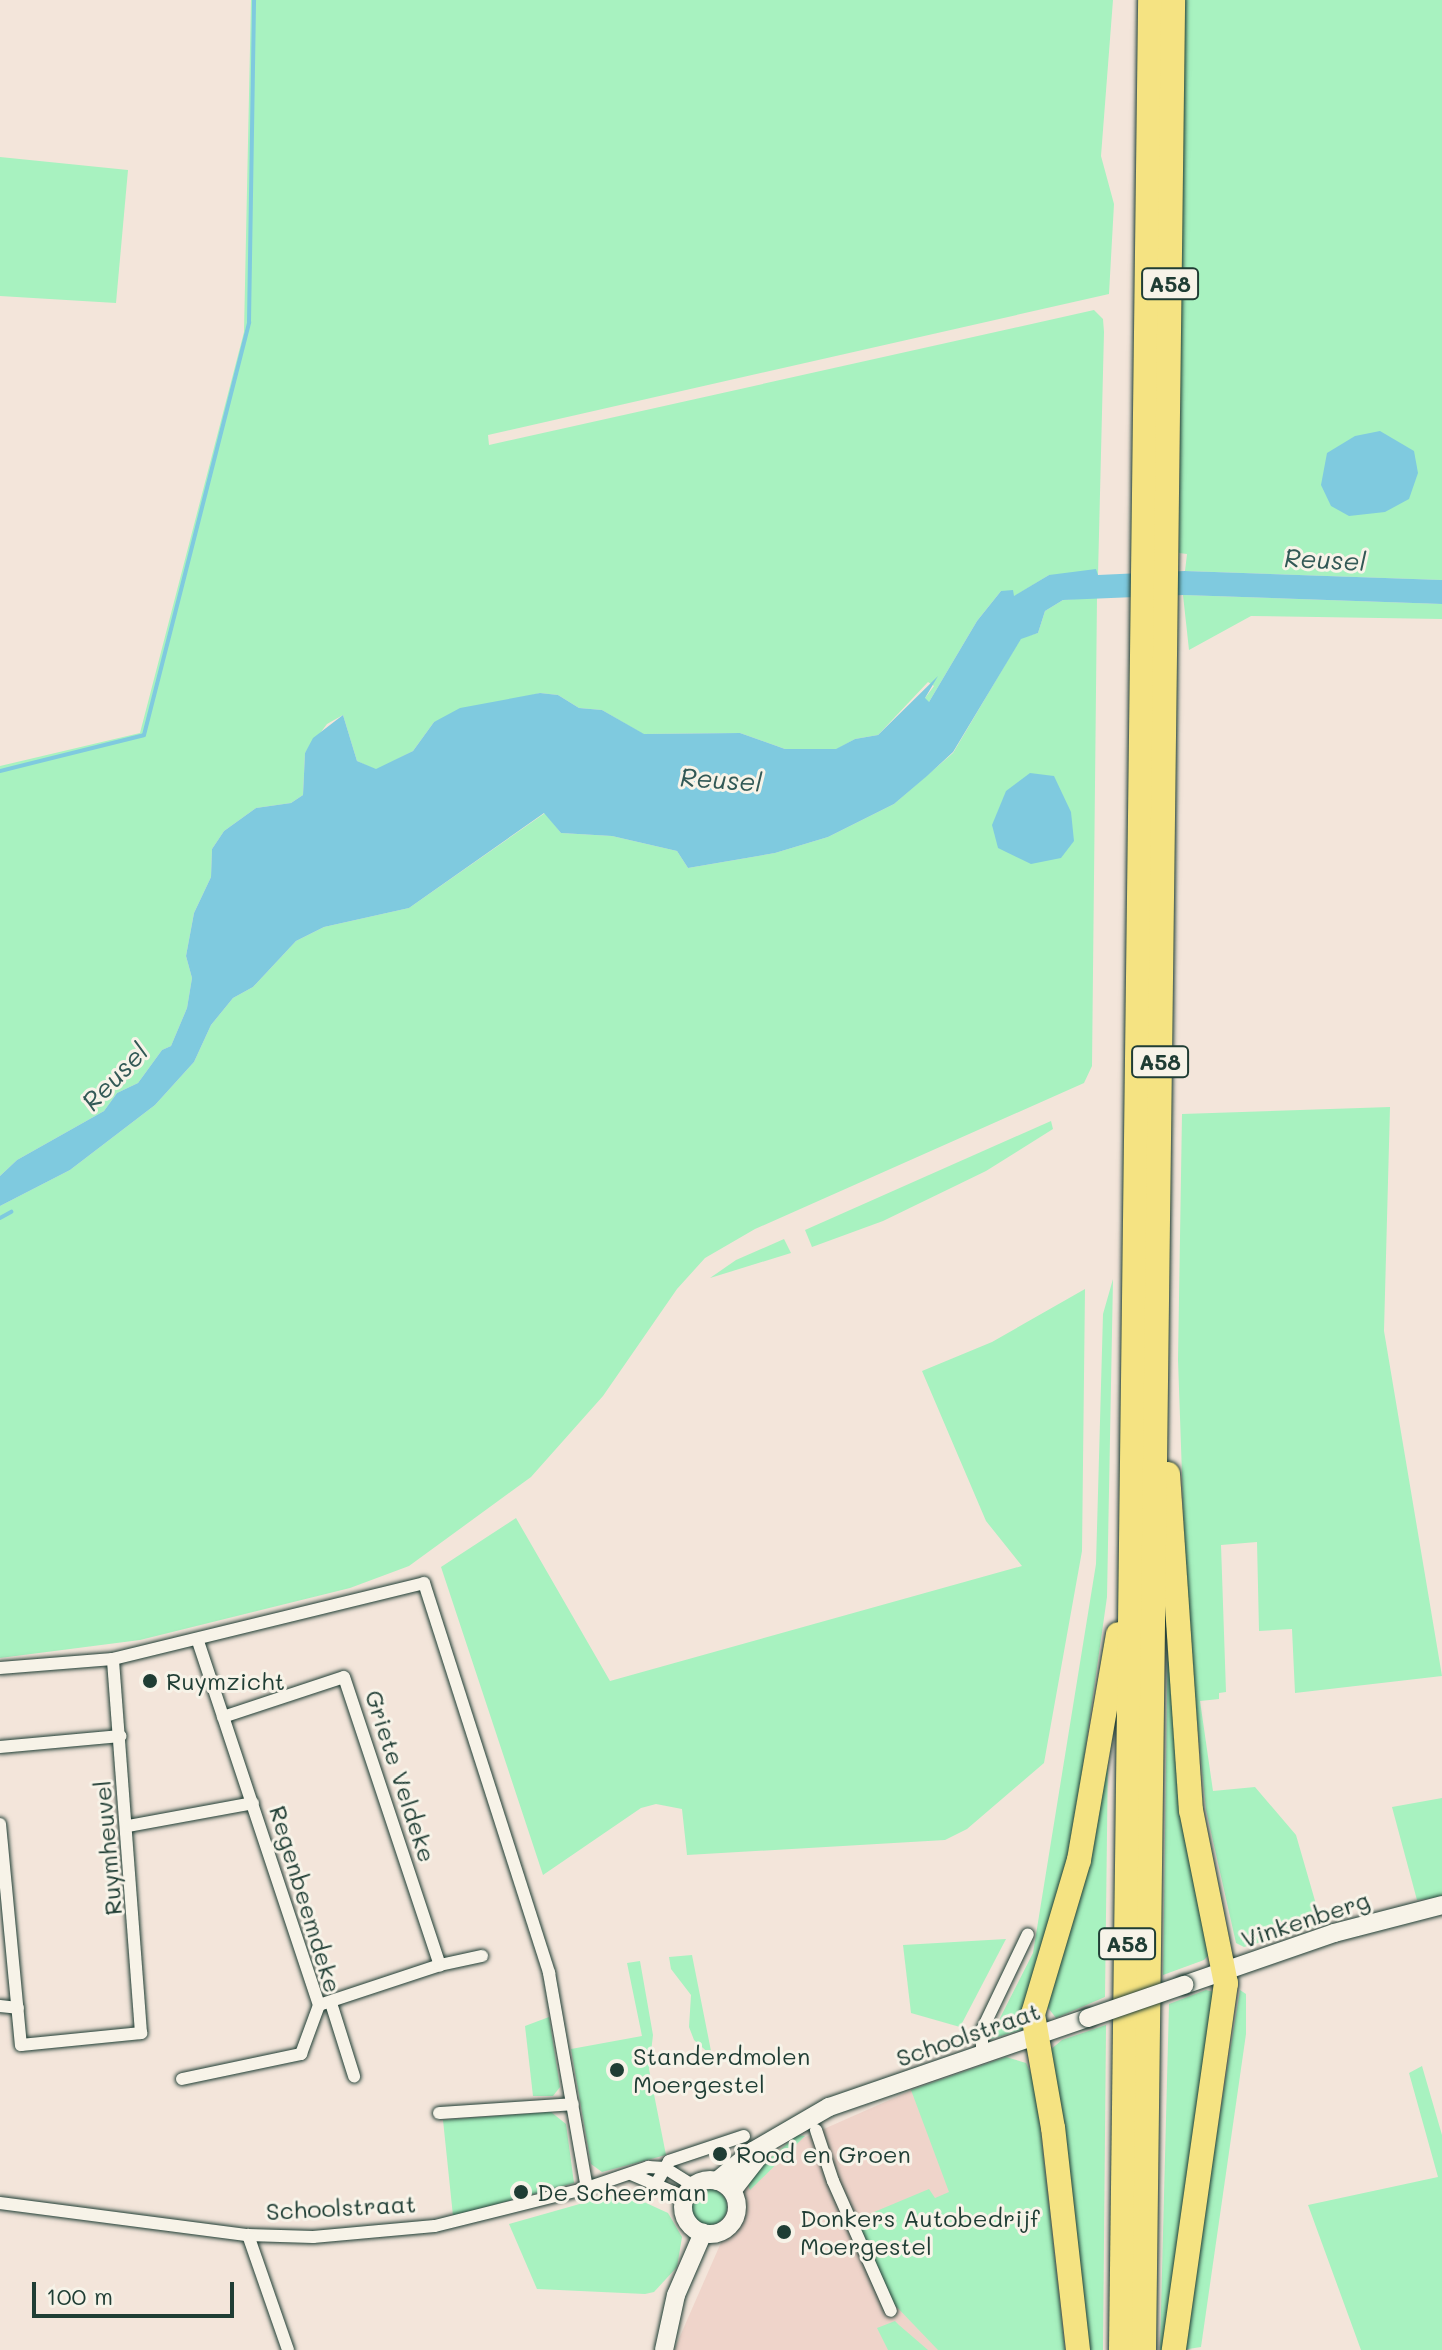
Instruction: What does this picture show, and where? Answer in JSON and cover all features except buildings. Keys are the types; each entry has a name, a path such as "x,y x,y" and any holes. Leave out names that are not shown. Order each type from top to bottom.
{"highway":[{"name":"A58","path":"1150,0 1156,567"},
{"name":"A58","path":"1121,2350 1132,1537 1173,0"},
{"name":"A58","path":"1144,2350 1156,1328 1155,601"},
{"name":"A58","path":"1156,1328 1191,1810 1198,1861 1226,1971 1223,2022 1174,2350"},
{"name":"A58","path":"1078,2350 1053,2128 1035,2037 1038,1986 1079,1860 1132,1537"}],"main road":[{"name":"Vinkenberg","path":"1184,1985 1334,1933 1442,1905"},
{"name":"Schoolstraat","path":"724,2186 773,2141 829,2107 1184,1985"},
{"path":"664,2350 696,2228 689,2191 724,2186 737,2209 732,2223 717,2233 696,2228"}],"street":[{"path":"0,1668 113,1659 198,1641 311,1608 424,1583 527,1891 555,1997 587,2188"},
{"name":"Regenbeemdeke","path":"198,1641 325,2004 354,2076"},
{"name":"Ruymheuvel","path":"18,2008 21,2045 141,2033 128,1826 113,1659"},
{"name":"Griete Veldeke","path":"223,1717 344,1677 440,1965"},
{"path":"0,1747 120,1736"},
{"path":"128,1826 253,1803"},
{"path":"0,1824 18,2008 0,2006"},
{"path":"982,2055 982,2030 1028,1934"},
{"path":"325,2004 440,1965 482,1956"},
{"name":"Regenbeemdeke","path":"182,2079 301,2054 325,2004"},
{"path":"439,2113 573,2104"},
{"path":"816,2130 833,2181 891,2311"},
{"name":"Schoolstraat","path":"0,2203 248,2235 348,2236 435,2226 587,2188 648,2167 665,2168 680,2156 744,2136"},
{"path":"657,2182 665,2168 689,2191"},
{"path":"631,2174 689,2191"},
{"path":"248,2235 288,2350"}],"shaded area":[{"path":"919,2087 1014,2350 674,2350 758,2158"}],"green space":[{"path":"251,0 1113,0 1101,156 1114,204 1109,294 488,435 489,445 1094,310 1103,319 1104,332 1098,575 1049,575 1013,597 1001,591 977,621 929,702 924,704 934,686 928,682 878,735 855,739 837,749 785,749 740,733 643,734 602,710 579,708 558,695 540,693 434,722 413,751 376,770 357,761 343,715 327,724 305,753 303,795 291,803 256,808 224,831 212,849 211,877 194,913 186,956 192,978 187,1008 171,1046 162,1050 138,1083 117,1093 104,1111 17,1160 0,1176 0,766 140,733 244,332"},
{"path":"1184,0 1442,0 1442,580 1185,571 1187,554 1179,553"},
{"path":"0,157 128,170 116,303 0,296"},
{"path":"1183,595 1442,604 1442,619 1251,616 1189,650"},
{"path":"1097,597 1092,1066 1084,1083 755,1229 705,1258 677,1289 603,1396 531,1477 409,1566 350,1588 140,1640 0,1658 0,1206 70,1170 155,1105 194,1062 211,1025 233,998 253,987 296,941 324,927 409,908 545,813 561,833 612,836 677,851 688,868 775,853 828,837 894,804 953,753 1021,638 1038,633 1045,611 1063,600"},
{"path":"1390,1107 1384,1331 1442,1676 1295,1693 1292,1629 1259,1631 1257,1542 1221,1545 1226,1692 1219,1693 1219,1699 1200,1701 1213,1791 1255,1787 1296,1835 1322,1925 1244,1947 1236,1943 1206,1810 1187,1618 1178,1360 1182,1114"},
{"path":"1051,1121 1053,1129 986,1171 883,1221 812,1247 805,1230"},
{"path":"784,1239 791,1253 710,1278 736,1260"},
{"path":"1113,1279 1107,1597 1070,1857 1024,2029 988,2040 985,2030 990,2024 996,2026 1033,1953 1096,1564 1103,1314"},
{"path":"1085,1289 1082,1551 1044,1763 967,1829 945,1840 687,1855 682,1809 656,1804 641,1808 543,1875 441,1567 516,1518 610,1681 1022,1566 986,1521 922,1371 992,1342"},
{"path":"1168,1625 1214,1949 1204,1960 1163,1975"},
{"path":"1108,1753 1105,1997 1056,2018 1046,2005"},
{"path":"1442,1798 1442,1897 1417,1900 1392,1807"},
{"path":"1006,1939 960,2027 911,2013 903,1945"},
{"path":"692,1955 712,2056 694,2040 689,2027 691,1995 671,1969 669,1957"},
{"path":"640,1961 653,2035 649,2069 666,2155 602,2172 591,2164 571,2049 642,2036 627,1963"},
{"path":"1206,1990 1214,1992 1167,2350 1160,2350 1169,2004"},
{"path":"1240,1990 1246,1994 1246,2034 1201,2347 1182,2350"},
{"path":"549,2017 560,2087 553,2096 533,2096 525,2026"},
{"path":"1106,2025 1103,2350 1083,2350 1050,2050 1062,2040"},
{"path":"1006,2057 1026,2063 1035,2082 1065,2350 938,2350 892,2302 855,2220 929,2189 935,2198 949,2192 911,2090"},
{"path":"1422,2066 1442,2135 1442,2350 1361,2350 1308,2205 1438,2177 1409,2073"},
{"path":"551,2112 566,2124 574,2183 453,2216 443,2120"},
{"path":"797,2135 805,2136 750,2190 746,2179"},
{"path":"709,2189 721,2195 727,2207 721,2219 709,2225 697,2219 691,2207 697,2195"},
{"path":"622,2192 668,2213 682,2237 677,2267 654,2292 645,2294 537,2289 509,2224"},
{"path":"895,2321 928,2350 888,2350 877,2328"}],"water":[{"path":"1380,431 1414,451 1418,473 1409,499 1385,512 1349,516 1331,506 1321,485 1327,453 1355,436"},
{"name":"Reusel","path":"1096,569 1098,575 1185,571 1442,580 1442,604 1183,595 1063,600 1045,611 1038,633 1021,639 953,752 927,776 894,804 828,837 775,853 688,868 677,851 612,836 561,833 544,813 409,908 324,927 296,941 253,987 233,998 211,1025 194,1062 155,1105 70,1170 0,1206 0,1176 17,1160 104,1111 117,1093 138,1083 162,1050 171,1046 187,1008 192,978 186,956 194,913 211,877 212,849 224,831 256,808 291,803 303,795 305,753 313,738 343,715 357,761 376,769 413,751 434,722 460,708 540,693 558,695 579,708 602,710 644,734 740,733 785,749 836,749 855,739 878,735 938,676 925,698 929,702 977,621 1001,591 1013,590 1014,596 1049,575"},
{"path":"1030,773 1054,776 1071,812 1074,841 1061,858 1031,864 998,848 992,825 1006,791"}],"waterway":[{"path":"0,771 144,735 249,322 254,0"},
{"path":"0,1218 11,1212"}],"place":[{"name":"Ruymzicht","path":"150,1681"},
{"name":"Standerdmolen Moergestel","path":"617,2070"},
{"name":"Rood en Groen","path":"720,2154"},
{"name":"De Scheerman","path":"521,2192"},
{"name":"Donkers Autobedrijf Moergestel","path":"784,2232"}]}
